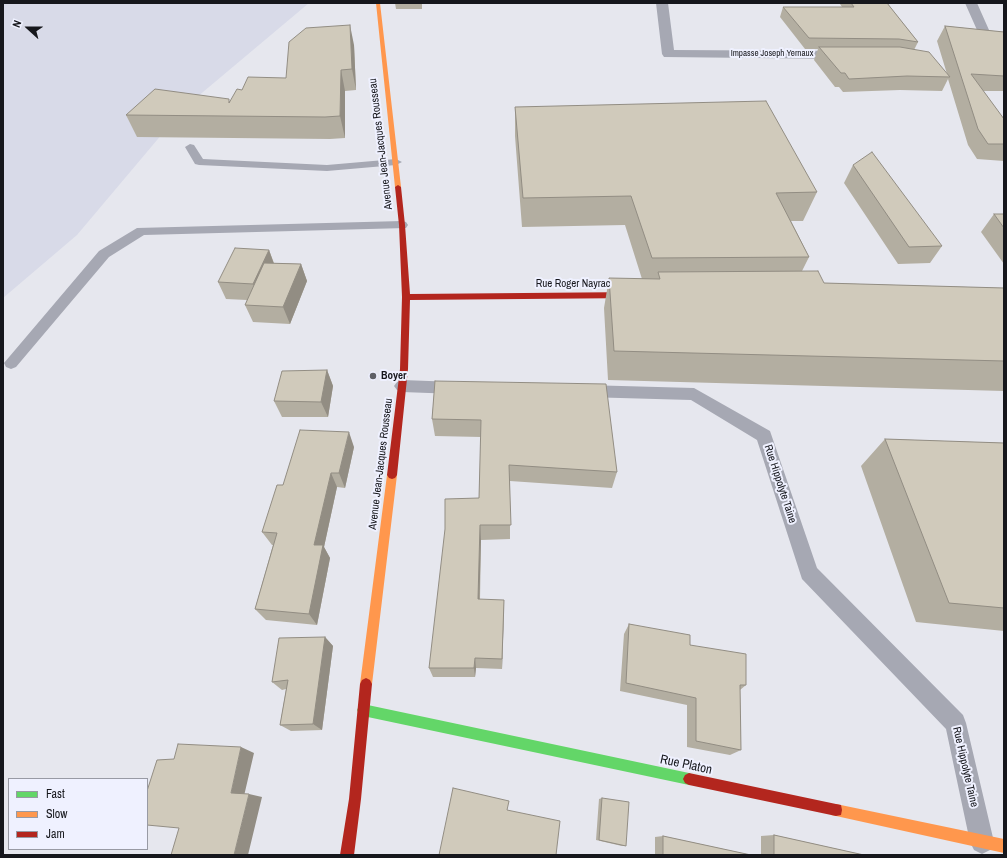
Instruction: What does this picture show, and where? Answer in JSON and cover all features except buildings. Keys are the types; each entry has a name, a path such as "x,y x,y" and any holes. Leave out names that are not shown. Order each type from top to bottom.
{"main road":[{"name":"Avenue Jean-Jacques Rousseau","path":"347,855 355,799 363,710 398,429 402,386 406,297 402,225 396,162 378,16 378,3"},
{"name":"Rue Roger Nayrac","path":"406,297 645,295"},
{"name":"Rue Platon","path":"363,710 1004,846"}],"street":[{"name":"Impasse Joseph Yernaux","path":"662,3 668,54 855,55"},
{"path":"971,3 987,39"}],"lane":[{"path":"190,147 199,162 327,168 396,162"},
{"path":"11,363 104,254 141,231 402,225"},
{"path":"402,386 473,388"},
{"name":"Rue Hippolyte Taine","path":"568,391 694,394 764,436 809,574 956,723 982,842"}],"shaded area":[{"path":"3,3 309,3 184,108 77,235 3,298"}],"traffic: fast":[{"path":"363,710 689,779"}],"traffic: slow":[{"path":"378,3 398,187"},
{"path":"366,684 392,475"},
{"path":"836,810 1004,846"}],"traffic: jam":[{"path":"392,475 404,369 406,297 402,225 398,187"},
{"path":"406,297 637,295"},
{"path":"347,855 355,799 366,684"},
{"path":"689,779 836,810"}],"place":[{"name":"Boyer","path":"373,376"}]}
